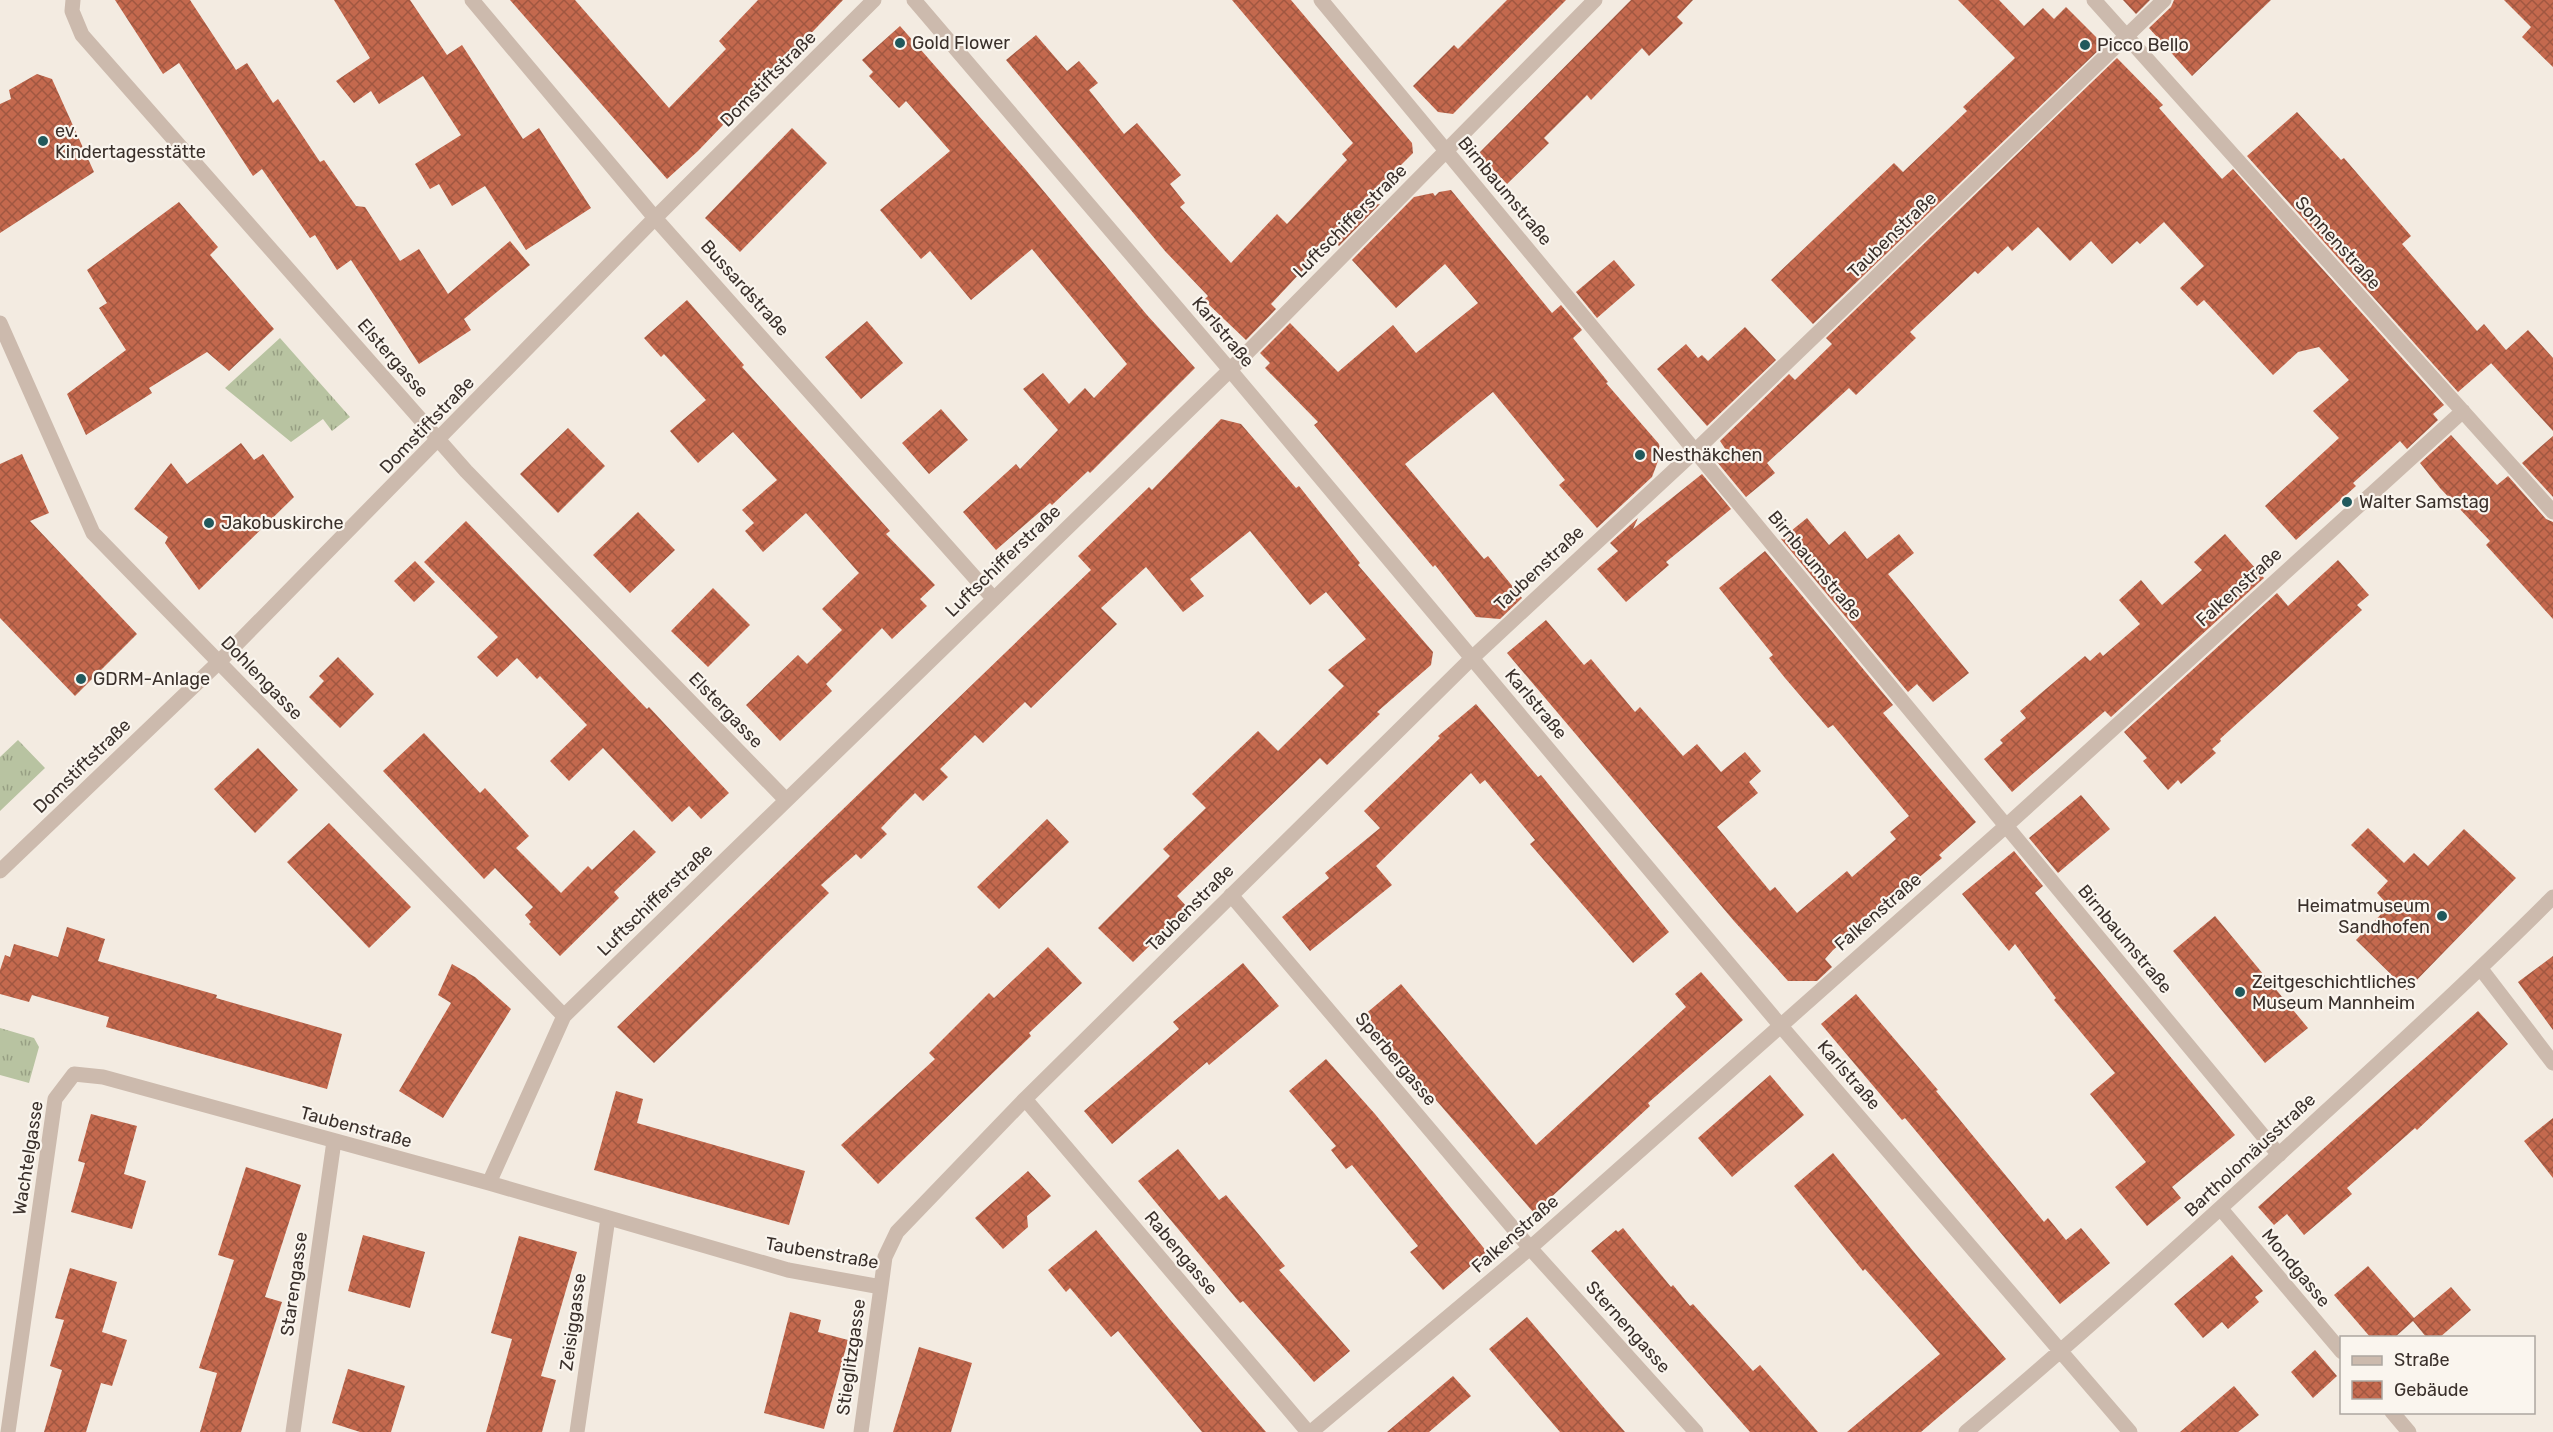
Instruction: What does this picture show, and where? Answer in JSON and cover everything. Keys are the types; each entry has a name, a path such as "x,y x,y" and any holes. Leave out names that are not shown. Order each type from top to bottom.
{"street":[{"name":"Elstergasse","path":"73,0 72,11 82,35 439,441 786,800"},
{"name":"Bussardstraße","path":"472,0 655,218 993,598"},
{"name":"Domstiftstraße","path":"0,871 219,662 439,441 655,218 874,0"},
{"name":"Karlstraße","path":"914,0 1230,370 1780,1025 2130,1432"},
{"name":"Birnbaumstraße","path":"1321,0 2279,1155"},
{"name":"Luftschifferstraße","path":"489,1183 564,1016 1230,370 1595,0"},
{"name":"Sonnenstraße","path":"2094,0 2553,512"},
{"name":"Taubenstraße","path":"74,1074 103,1077 489,1183 788,1270 881,1287 885,1257 897,1232 1025,1099 1472,657 1695,452 2164,0"},
{"name":"Dohlengasse","path":"0,323 93,533 564,1016"},
{"name":"Falkenstraße","path":"1309,1432 1530,1248 2006,826 2463,411"},
{"name":"Sperbergasse","path":"1231,895 1530,1248"},
{"name":"Bartholomäusstraße","path":"1966,1432 2221,1209 2481,969 2553,897"},
{"path":"2481,969 2553,1062"},
{"name":"Wachtelgasse","path":"8,1432 55,1099 74,1074"},
{"name":"Rabengasse","path":"1025,1099 1309,1432"},
{"name":"Starengasse","path":"293,1432 334,1142"},
{"name":"Mondgasse","path":"2221,1209 2340,1350"},
{"name":"Zeisiggasse","path":"577,1432 608,1218"},
{"name":"Sternengasse","path":"1530,1248 1696,1432"},
{"name":"Stieglitzgasse","path":"861,1432 881,1287"},
{"path":"2393,1414 2409,1432"}],"green space":[{"path":"280,338 350,417 332,431 323,419 291,442 225,388"},
{"path":"18,740 45,768 0,811 0,757"},
{"path":"0,1028 34,1038 39,1047 29,1083 0,1075"}],"building":[{"path":"115,0 190,0 236,70 247,63 273,103 278,99 320,162 324,160 356,206 365,207 400,261 419,249 448,294 510,241 530,265 464,319 471,330 419,364 351,260 337,270 315,235 310,238 262,169 253,176 179,63 163,74"},
{"path":"334,0 410,0 447,55 462,45 523,139 539,128 591,208 526,250 485,186 452,206 439,184 430,189 415,164 461,135 423,76 379,104 371,91 354,103 336,81 370,58"},
{"path":"510,0 575,0 669,108 726,49 719,41 758,0 843,0 698,151 667,179"},
{"path":"1232,0 1291,0 1412,143 1413,153 1358,208 1380,204 1339,246 1332,239 1271,304 1276,309 1246,340 1204,300 1208,296 1165,251 1006,60 1036,35 1067,71 1079,61 1098,83 1089,90 1124,134 1137,123 1181,175 1170,184 1185,203 1180,207 1231,263 1277,214 1287,224 1347,160 1342,154 1353,143"},
{"path":"1507,0 1566,0 1453,114 1438,112 1413,86 1454,45 1458,49"},
{"path":"1631,0 1693,0 1677,17 1683,23 1649,56 1642,48 1591,100 1587,95 1544,138 1549,143 1507,184 1478,154"},
{"path":"1958,0 1999,0 2024,26 2043,8 2054,19 2066,7 2104,45 1813,324 1771,280 1894,163 1903,172 1967,111 1963,107 2015,58"},
{"path":"2123,0 2150,0 2136,14"},
{"path":"2174,0 2271,0 2192,76 2149,28 2171,7"},
{"path":"2504,0 2553,0 2553,67 2522,37 2531,27"},
{"path":"900,26 1195,368 1090,473 1088,471 1052,505 1050,503 996,550 963,512 1016,464 1020,469 1058,430 1023,389 1043,373 1069,404 1085,388 1094,398 1127,364 1032,249 971,300 930,251 921,259 880,210 950,151 906,101 899,108 869,76 873,72 862,60"},
{"path":"2117,58 2163,105 2159,108 2222,179 2233,169 2444,405 2433,414 2438,420 2407,449 2400,441 2353,483 2356,486 2296,540 2265,506 2339,438 2313,411 2349,380 2319,347 2298,352 2273,375 2204,300 2197,306 2180,288 2204,266 2164,222 2140,244 2137,241 2112,264 2091,241 2070,261 2038,227 2012,251 2008,246 1978,274 1975,271 1910,332 1916,338 1856,395 1849,388 1767,463 1775,473 1746,497 1717,462 1728,453 1720,441 1789,374 1795,380 1832,344 1826,338"},
{"path":"37,74 52,79 94,172 0,233 0,104 11,99 9,90"},
{"path":"2297,112 2341,160 2344,158 2411,236 2402,244 2477,331 2484,324 2506,350 2528,330 2553,358 2553,431 2491,363 2458,392 2247,156"},
{"path":"792,128 827,163 740,252 705,218"},
{"path":"1451,190 1552,313 1561,305 1582,330 1573,338 1608,382 1606,383 1659,444 1661,453 1652,477 1597,528 1559,485 1565,480 1493,392 1405,464 1484,559 1488,556 1522,598 1500,619 1476,617 1435,565 1433,567 1314,425 1318,422 1265,368 1270,363 1260,353 1290,323 1338,372 1393,325 1416,353 1478,303 1445,264 1396,308 1352,260 1414,197 1433,193 1435,196 1439,192"},
{"path":"179,202 218,247 210,255 274,329 229,371 207,352 149,388 152,393 86,435 67,394 126,350 99,308 107,303 87,270"},
{"path":"1614,260 1635,285 1597,318 1576,292"},
{"path":"687,300 744,365 742,367 890,531 886,534 935,585 920,599 927,606 892,639 882,628 826,684 832,691 780,741 746,705 798,655 807,664 842,630 822,609 859,573 806,513 763,552 745,531 754,523 742,510 777,480 733,432 698,463 670,431 706,400 664,354 661,357 644,338"},
{"path":"867,321 903,363 861,399 825,357"},
{"path":"1745,327 1776,360 1707,426 1657,369 1686,344 1698,358 1702,355 1708,361"},
{"path":"941,409 968,440 929,474 902,443"},
{"path":"1221,419 1241,424 1296,488 1299,486 1360,563 1358,565 1433,652 1431,665 1377,712 1380,714 1327,765 1320,758 1177,896 1188,908 1133,962 1098,928 1170,856 1163,849 1206,808 1192,794 1258,731 1278,751 1344,686 1328,670 1366,639 1326,592 1310,605 1250,531 1190,579 1204,596 1183,612 1146,567 1101,608 1117,624 1031,708 1025,702 983,743 975,735 940,769 948,777 923,801 915,793 881,828 887,834 861,859 856,854 821,885 829,893 654,1063 617,1027 1091,570 1078,556 1149,487 1152,490"},
{"path":"568,428 605,466 558,513 520,474"},
{"path":"2451,435 2497,485 2508,476 2546,519 2553,522 2553,619 2486,545 2490,541 2440,488 2420,463"},
{"path":"2553,436 2553,497 2522,463"},
{"name":"Jakobuskirche","path":"241,443 254,460 263,454 294,497 199,590 165,543 168,537 134,509 171,463 187,484"},
{"path":"22,454 49,513 30,521 137,634 75,696 0,618 0,464"},
{"path":"1702,474 1731,509 1666,562 1669,565 1626,602 1597,569 1618,551 1610,543 1638,518 1633,529"},
{"path":"638,512 675,550 630,593 593,555"},
{"path":"1807,518 1829,545 1845,531 1867,559 1899,534 1914,553 1888,574 1969,673 1933,702 1917,684 1908,692 1781,539"},
{"path":"466,521 647,709 649,707 729,793 701,819 689,806 672,822 603,748 569,781 550,761 587,725 540,676 537,679 517,658 497,677 477,657 498,637 424,562"},
{"path":"2225,534 2264,578 2111,717 2105,711 2012,792 1984,759 2003,743 2000,740 2026,718 2020,711 2085,656 2090,661 2100,652 2103,656 2140,624 2119,600 2141,580 2162,605 2202,570 2194,562"},
{"path":"1765,551 1893,705 1883,713 1976,822 1939,855 1942,858 1833,950 1825,959 1832,967 1817,981 1788,981 1734,921 1507,653 1546,620 1584,665 1591,659 1635,712 1640,707 1683,756 1697,744 1721,772 1745,752 1761,771 1749,782 1758,793 1717,827 1770,891 1775,887 1797,913 1847,871 1852,877 1896,839 1890,832 1909,816 1833,725 1828,728 1785,678 1769,658 1773,655 1719,588"},
{"path":"2338,560 2369,595 2357,605 2362,610 2220,739 2221,741 2212,749 2216,753 2181,784 2178,780 2168,790 2143,761 2147,758 2124,732 2277,593 2288,606"},
{"path":"415,561 435,582 414,602 394,581"},
{"path":"713,588 750,625 708,667 671,631"},
{"path":"338,657 374,694 340,728 309,697 324,681 319,676"},
{"path":"1476,704 1538,777 1541,775 1669,932 1633,963 1530,844 1535,840 1485,780 1480,784 1471,773 1376,866 1392,885 1310,951 1282,917 1329,878 1325,873 1380,828 1364,811 1440,738 1438,736"},
{"path":"424,733 480,793 485,788 529,836 516,848 561,893 588,866 592,870 634,830 656,852 614,892 619,898 560,956 529,924 531,922 525,915 533,907 495,868 484,879 383,771"},
{"path":"258,748 298,790 255,833 214,789"},
{"path":"2081,795 2110,829 2058,873 2029,838"},
{"path":"1047,819 1069,842 999,909 977,887"},
{"path":"329,823 411,907 369,948 287,862"},
{"path":"2368,828 2404,863 2414,853 2428,866 2464,829 2516,878 2407,990 2356,940 2389,906 2377,893 2388,881 2351,845"},
{"path":"2014,851 2043,886 2035,893 2235,1135 2172,1187 2181,1198 2147,1226 2115,1187 2146,1162 2090,1094 2115,1073 2054,1000 2056,998 2015,944 2009,951 1962,894"},
{"path":"2215,916 2308,1028 2265,1063 2173,951"},
{"path":"67,927 105,939 98,961 342,1034 327,1089 106,1027 109,1017 32,995 29,1002 0,994 0,970 5,955 10,957 14,944 58,957"},
{"path":"1048,947 1082,983 1029,1033 1031,1036 878,1184 841,1145 935,1059 929,1053 989,993 994,998"},
{"path":"2553,956 2553,1030 2518,982"},
{"path":"1243,963 1279,1006 1209,1065 1207,1062 1112,1144 1084,1111 1179,1029 1173,1022"},
{"path":"452,964 475,977 511,1009 443,1118 399,1091 451,1003 438,995"},
{"path":"1701,972 1743,1020 1648,1103 1650,1106 1534,1213 1363,1016 1401,984 1536,1145 1686,1007 1675,994"},
{"path":"1856,994 1938,1090 1936,1091 2044,1222 2048,1218 2066,1240 2081,1228 2110,1263 2060,1304 1905,1118 1902,1120 1821,1024"},
{"path":"2478,1011 2508,1044 2417,1130 2415,1128 2347,1188 2352,1194 2304,1235 2287,1214 2274,1225 2258,1207"},
{"path":"1326,1059 1375,1114 1487,1252 1443,1290 1410,1252 1418,1246 1352,1165 1346,1169 1331,1150 1336,1146 1289,1091"},
{"path":"1770,1075 1804,1115 1732,1177 1698,1138"},
{"path":"616,1091 643,1099 637,1123 805,1171 789,1225 594,1170"},
{"path":"91,1114 137,1126 124,1174 146,1181 132,1229 71,1212 85,1163 78,1161"},
{"path":"2553,1118 2553,1178 2524,1141"},
{"path":"1178,1149 1219,1200 1226,1195 1285,1266 1279,1270 1350,1351 1314,1382 1243,1301 1240,1303 1138,1181"},
{"path":"1833,1153 2006,1359 1921,1432 1847,1432 1940,1354 1865,1269 1863,1271 1794,1186"},
{"path":"246,1167 301,1185 265,1297 282,1302 241,1432 200,1432 217,1373 199,1368 234,1260 218,1255"},
{"path":"1028,1171 1051,1196 1027,1216 1028,1227 1003,1249 975,1218"},
{"path":"1623,1228 1671,1287 1673,1285 1690,1306 1693,1304 1753,1371 1760,1365 1818,1432 1750,1432 1591,1251 1616,1230 1618,1232"},
{"path":"1096,1230 1266,1432 1202,1432 1118,1331 1111,1337 1070,1288 1066,1292 1048,1270"},
{"path":"363,1235 425,1252 410,1308 348,1291"},
{"path":"519,1236 577,1252 541,1376 556,1380 542,1432 486,1432 512,1339 491,1333"},
{"path":"2232,1255 2263,1291 2255,1297 2259,1302 2228,1329 2222,1322 2203,1338 2174,1304"},
{"path":"2368,1266 2414,1318 2451,1287 2471,1310 2441,1336 2425,1336 2413,1321 2396,1336 2369,1336 2334,1295"},
{"path":"70,1268 117,1282 102,1332 127,1340 112,1386 101,1383 86,1432 44,1432 62,1370 50,1366 64,1320 55,1318"},
{"path":"790,1312 821,1320 818,1332 848,1340 824,1429 764,1413"},
{"path":"1527,1317 1625,1432 1560,1432 1489,1349"},
{"path":"919,1347 972,1363 951,1432 893,1432"},
{"path":"2315,1350 2337,1376 2313,1398 2291,1372"},
{"path":"348,1369 405,1386 391,1432 360,1432 332,1423"},
{"path":"1453,1376 1471,1396 1429,1432 1387,1432"},
{"path":"2234,1386 2259,1415 2238,1432 2180,1432"}],"place":[{"name":"Gold Flower","path":"900,43"},
{"name":"Picco Bello","path":"2085,45"},
{"name":"ev. Kindertagesstätte","path":"43,141"},
{"name":"Nesthäkchen","path":"1640,455"},
{"name":"Walter Samstag","path":"2347,502"},
{"name":"Jakobuskirche","path":"209,523"},
{"name":"GDRM-Anlage","path":"81,679"},
{"name":"Heimatmuseum Sandhofen","path":"2442,916"},
{"name":"Zeitgeschichtliches Museum Mannheim","path":"2240,992"}]}
